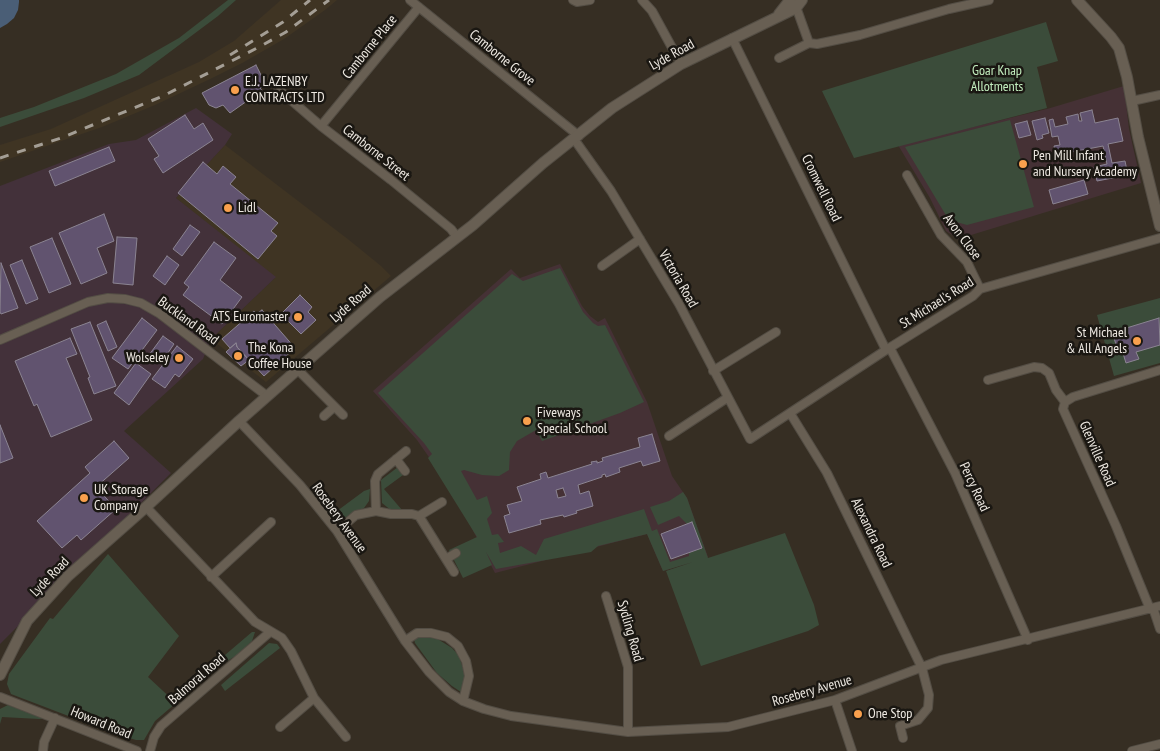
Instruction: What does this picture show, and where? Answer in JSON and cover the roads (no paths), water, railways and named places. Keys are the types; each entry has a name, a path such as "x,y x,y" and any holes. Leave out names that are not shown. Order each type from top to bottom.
{"street":[{"name":"Camborne Grove","path":"410,0 576,137"},
{"path":"573,0 577,2 590,0"},
{"path":"642,0 652,11 681,64"},
{"path":"779,58 809,43 817,44 860,34 989,0"},
{"path":"1077,0 1119,48 1132,100 1138,138 1160,226"},
{"path":"795,2 809,43"},
{"name":"Lyde Road","path":"0,674 4,657 27,621 68,576 297,369 380,297 457,237 612,108 681,64 775,18 795,2"},
{"name":"Camborne Place","path":"321,126 419,7"},
{"name":"Cromwell Road","path":"732,38 888,349"},
{"name":"Camborne Street","path":"278,89 321,126 451,229 457,237"},
{"path":"1132,100 1160,95"},
{"name":"Victoria Road","path":"576,137 679,304 750,439"},
{"name":"Avon Close","path":"908,175 941,234 967,262 980,289"},
{"name":"St Michael's Road","path":"750,439 973,296 980,289 1022,279 1160,238"},
{"path":"602,266 640,239"},
{"name":"Buckland Road","path":"0,340 88,302 108,298 125,299 141,303 160,314 267,396"},
{"path":"713,371 776,332"},
{"name":"Percy Road","path":"888,349 954,473 1028,640"},
{"name":"Glenville Road","path":"988,380 1034,367 1042,368 1049,373 1056,390 1065,402 1064,408 1154,608 1160,629"},
{"path":"297,369 343,415"},
{"path":"1065,402 1072,397 1160,370"},
{"path":"669,436 728,398"},
{"path":"324,416 334,407"},
{"name":"Alexandra Road","path":"790,413 827,473 922,668 929,695 928,708 918,720 900,726 903,738"},
{"name":"Rosebery Avenue","path":"239,421 300,485 337,531 405,641 429,672 449,692 463,701 484,709 512,716 628,732 728,727 835,700 941,660 1154,608"},
{"path":"376,511 375,481 378,474 406,451"},
{"path":"396,459 405,471"},
{"path":"419,516 442,502"},
{"path":"146,507 255,622 282,638 291,651 314,698 346,737"},
{"path":"337,531 356,516 376,511 419,516 454,572"},
{"path":"211,577 271,522"},
{"path":"446,558 456,553"},
{"name":"Sydling Road","path":"606,596 628,667 628,732"},
{"name":"Balmoral Road","path":"150,751 154,737 161,726 270,632"},
{"path":"405,641 418,633 431,633 447,637 458,646 466,661 469,676 463,701"},
{"name":"Howard Road","path":"0,696 137,751"},
{"path":"280,727 314,698"},
{"path":"835,700 852,751"},
{"name":"Howard Road","path":"43,751 44,742 55,718"},
{"path":"1132,751 1160,744"}],"water":[{"path":"0,0 19,0 19,2 14,18 0,28"}],"railway":[{"path":"230,55 283,22 310,0"},
{"path":"0,158 61,138 163,96 286,32 329,0"}],"place":[{"name":"E.J. LAZENBY CONTRACTS LTD","path":"235,90"},
{"name":"Pen Mill Infant and Nursery Academy","path":"1023,164"},
{"name":"Lidl","path":"228,208"},
{"name":"ATS Euromaster","path":"298,317"},
{"name":"St Michael & All Angels","path":"1137,341"},
{"name":"The Kona Coffee House","path":"238,356"},
{"name":"Wolseley","path":"179,358"},
{"name":"Fiveways Special School","path":"527,421"},
{"name":"UK Storage Company","path":"84,498"},
{"name":"One Stop","path":"858,714"}],"park label":[{"name":"Goar Knap Allotments","path":"997,79"}]}
